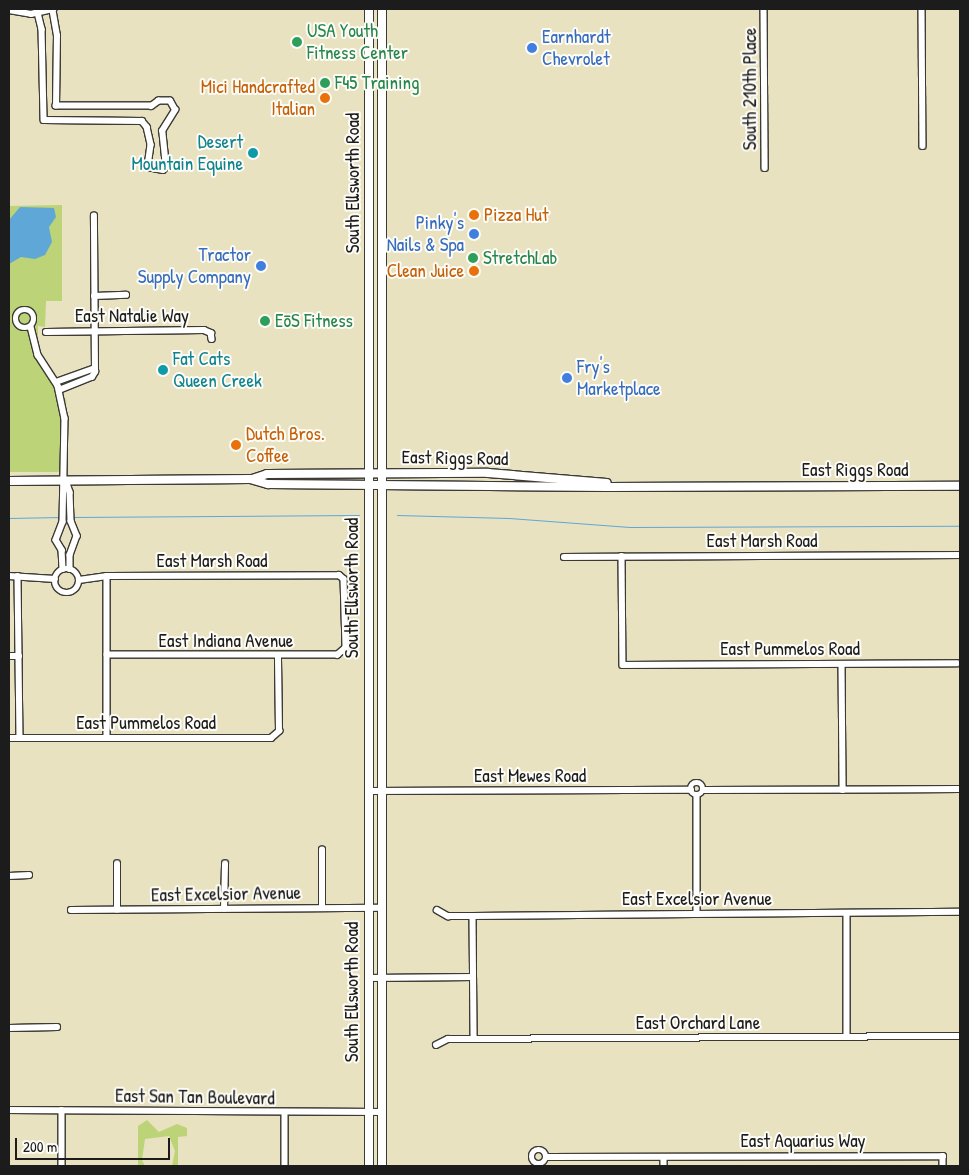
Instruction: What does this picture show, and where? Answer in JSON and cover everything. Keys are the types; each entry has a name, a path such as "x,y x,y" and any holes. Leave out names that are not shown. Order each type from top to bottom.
{"main road":[{"name":"South Ellsworth Road","path":"369,9 369,1166"},
{"name":"South Ellsworth Road","path":"382,9 384,474 382,1166"},
{"path":"369,36 382,35"},
{"path":"369,170 382,170"},
{"name":"East Riggs Road","path":"250,479 267,474 488,473 660,487"},
{"name":"East Riggs Road","path":"9,481 250,479 268,484 368,485 660,487 960,486"}],"street":[{"path":"9,10 37,11 52,9 57,36 56,106 152,106 159,101 170,101 175,110 161,137 166,162 163,170 148,167 151,145 147,127 142,121 44,120 42,29 37,11"},
{"name":"South 210th Place","path":"764,9 765,168"},
{"path":"922,9 923,146"},
{"path":"59,390 92,377 94,368 94,216"},
{"path":"94,296 126,295"},
{"path":"31,327 38,355 56,382 59,390 65,418 66,480 63,522 56,540 62,550 63,569 55,580"},
{"name":"East Natalie Way","path":"46,332 204,330 211,333 212,339"},
{"path":"56,382 94,368"},
{"path":"77,374 80,382"},
{"path":"66,480 70,492 71,521 77,536 70,555 70,569 79,580"},
{"name":"East Marsh Road","path":"564,557 960,555"},
{"name":"East Pummelos Road","path":"622,556 623,666 957,663"},
{"path":"63,569 70,569"},
{"name":"East Marsh Road","path":"9,576 55,580 59,590 66,592 74,590 79,580 106,576 339,575 344,578 344,652"},
{"path":"18,576 20,738"},
{"path":"106,576 107,738"},
{"name":"East Indiana Avenue","path":"107,655 330,656 344,652"},
{"path":"9,656 19,656"},
{"name":"East Pummelos Road","path":"9,738 271,738 279,731 278,656"},
{"path":"842,664 843,790"},
{"name":"East Mewes Road","path":"369,791 691,790 697,783 703,790 960,789"},
{"path":"691,790 697,796"},
{"path":"697,914 697,796 703,790"},
{"path":"322,850 322,908"},
{"path":"117,910 118,864"},
{"path":"224,909 225,864"},
{"path":"9,876 29,875"},
{"name":"East Excelsior Avenue","path":"71,910 382,908"},
{"name":"East Excelsior Avenue","path":"437,910 448,916 960,912"},
{"path":"846,913 847,1037"},
{"path":"473,916 474,1039"},
{"path":"369,978 473,978"},
{"path":"9,1028 57,1027"},
{"name":"East Orchard Lane","path":"436,1045 448,1039 960,1036"},
{"name":"East San Tan Boulevard","path":"9,1110 285,1113 382,1112"},
{"path":"62,1110 62,1166"},
{"path":"285,1113 285,1166"},
{"name":"East Aquarius Way","path":"546,1157 943,1156 943,1166"},
{"path":"664,1157 664,1166"}],"green space":[{"path":"62,205 62,301 46,301 45,327 38,326 38,339 40,351 67,402 60,404 62,468 58,472 9,472 9,206"},
{"path":"147,1120 159,1132 177,1124 187,1128 187,1136 178,1137 178,1166 172,1166 175,1151 169,1136 145,1139 142,1160 145,1166 138,1166 138,1126"}],"water":[{"path":"20,207 54,208 56,217 49,227 52,242 45,255 35,259 21,257 9,264 9,220"}],"waterway":[{"path":"72,517 359,515"},
{"path":"397,515 509,518 630,527 960,526"},
{"path":"9,518 61,517"}],"place":[{"name":"USA Youth Fitness Center","path":"297,42"},
{"name":"Earnhardt Chevrolet","path":"532,48"},
{"name":"F45 Training","path":"325,83"},
{"name":"Mici Handcrafted Italian","path":"325,98"},
{"name":"Desert Mountain Equine","path":"253,153"},
{"name":"Pizza Hut","path":"474,215"},
{"name":"Pinky's Nails & Spa","path":"474,234"},
{"name":"StretchLab","path":"473,258"},
{"name":"Tractor Supply Company","path":"261,266"},
{"name":"Clean Juice","path":"474,271"},
{"name":"EōS Fitness","path":"265,321"},
{"name":"Fat Cats Queen Creek","path":"163,370"},
{"name":"Fry's Marketplace","path":"567,378"},
{"name":"Dutch Bros. Coffee","path":"236,445"}]}
